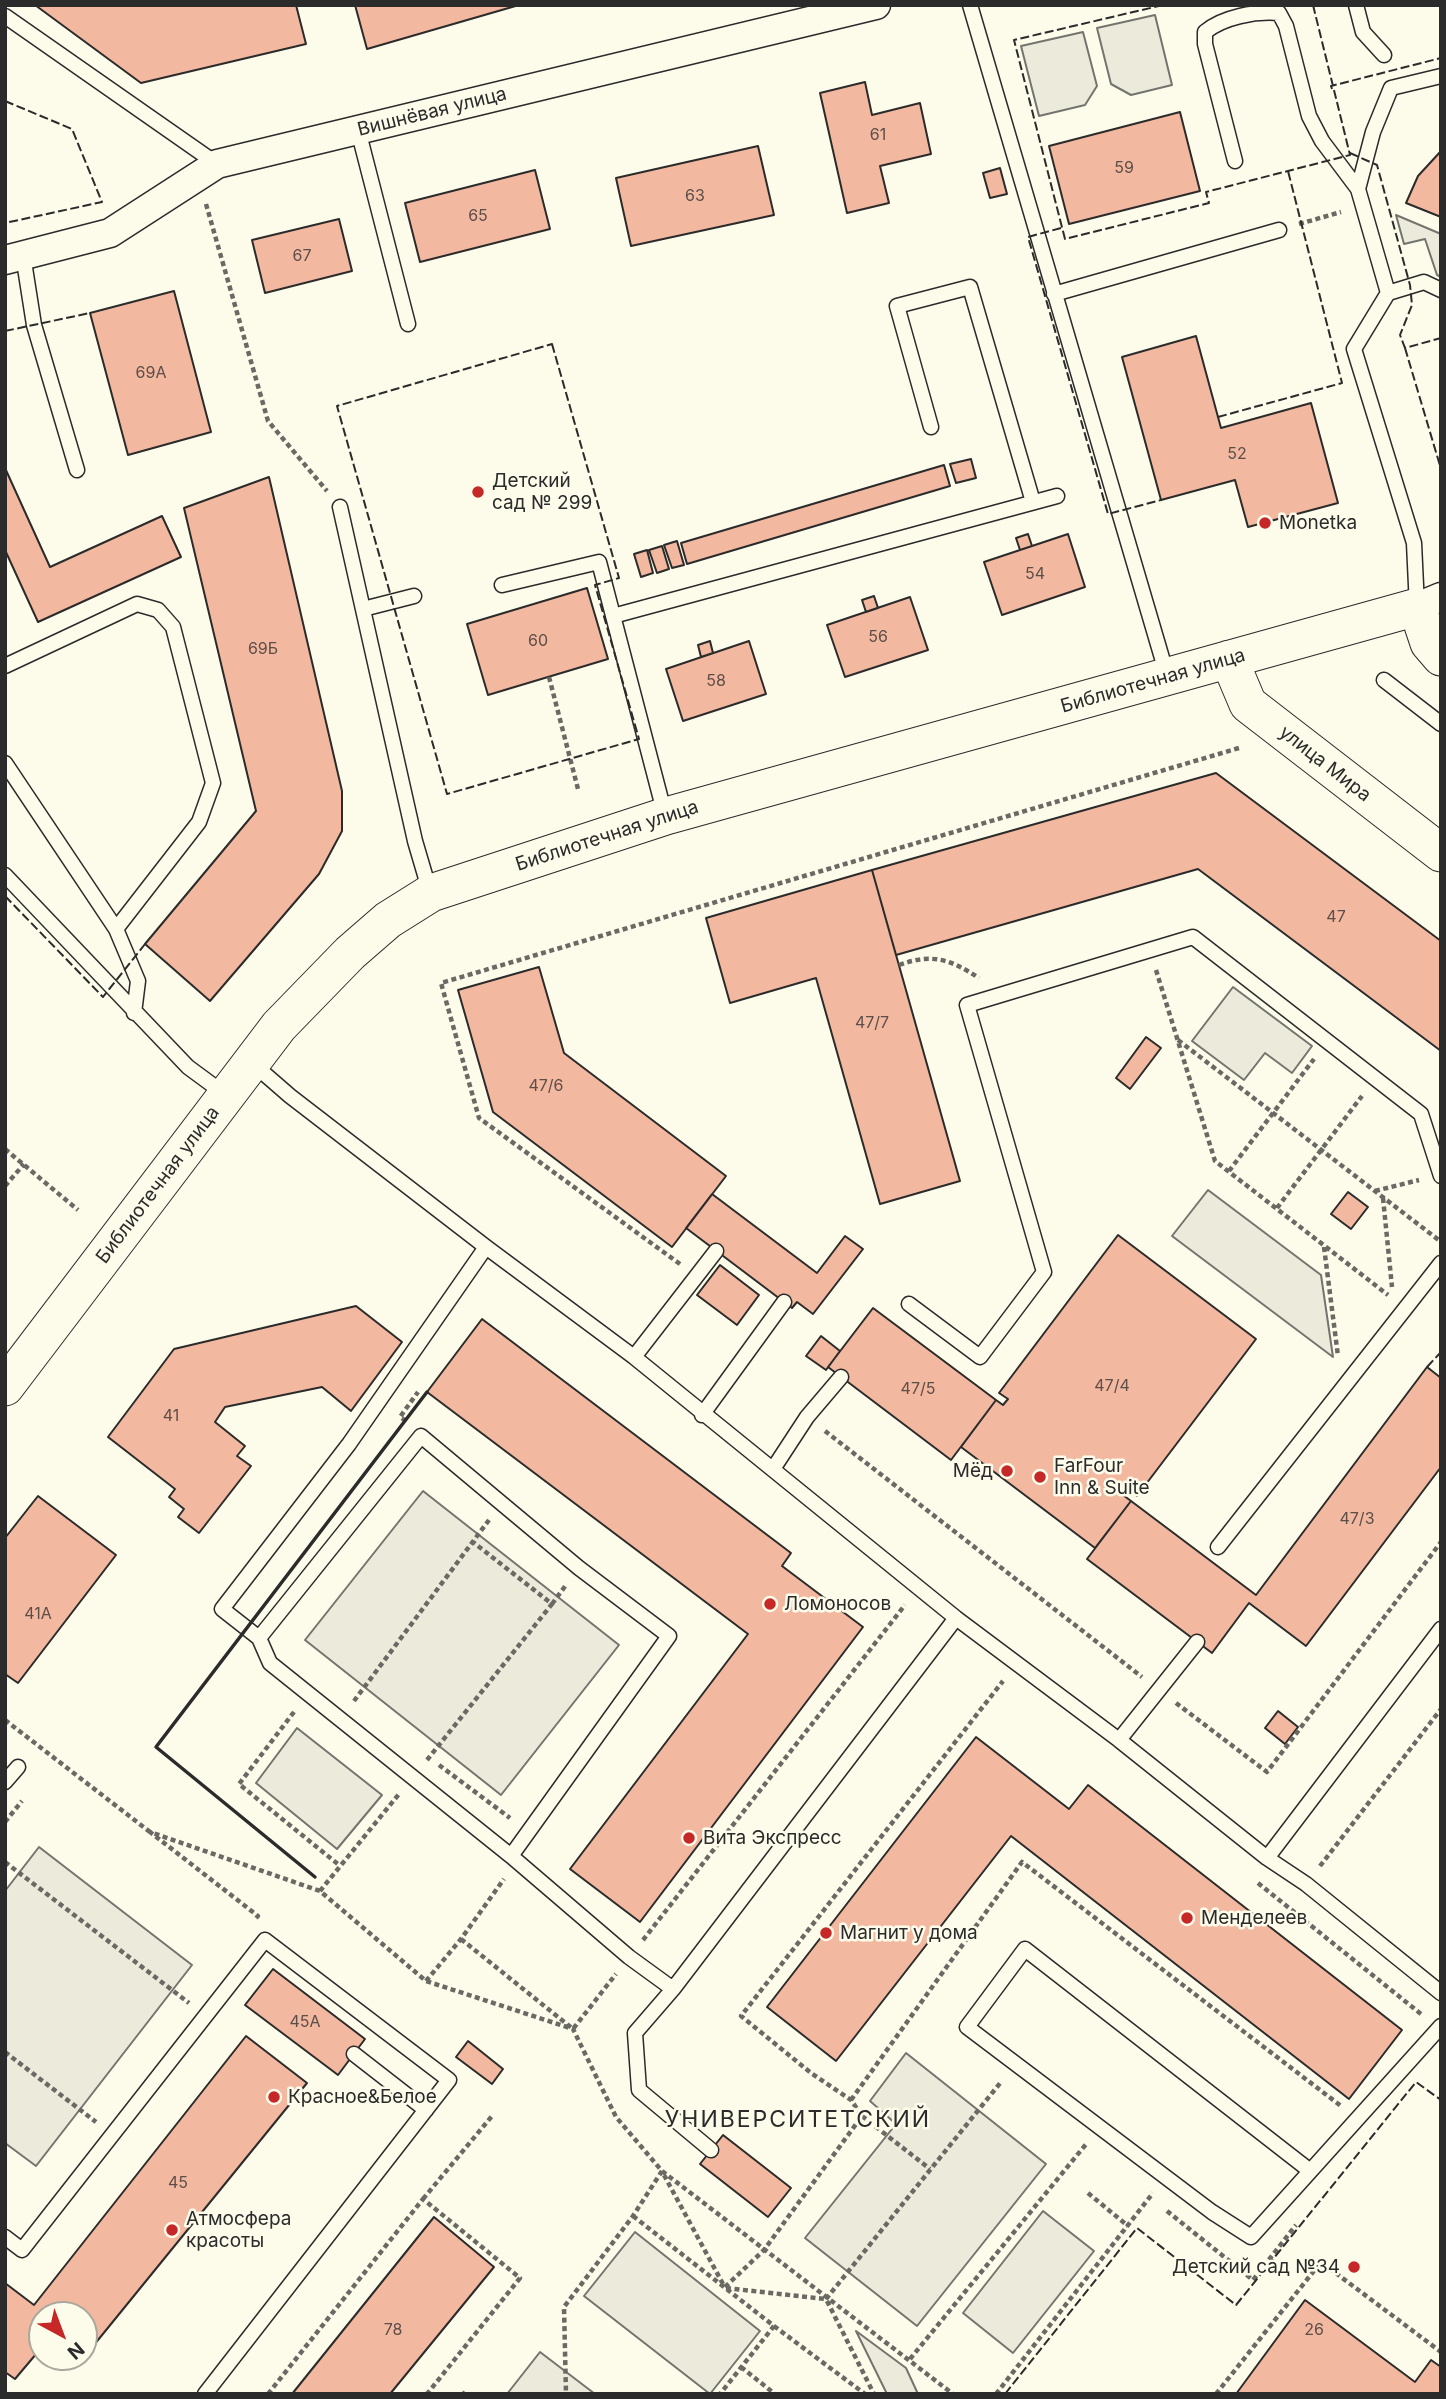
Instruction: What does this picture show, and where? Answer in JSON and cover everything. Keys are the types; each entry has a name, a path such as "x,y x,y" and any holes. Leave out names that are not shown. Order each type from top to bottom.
{"street":[{"name":"Вишнёвая улица","path":"14,258 110,233 208,170 358,130 876,5"},
{"path":"1429,602 1429,643 1441,657"},
{"name":"Библиотечная улица","path":"5,1387 279,1026 350,953 388,920 431,893 666,816 1429,602"},
{"name":"улица Мира","path":"1229,659 1248,704 1440,850"}],"lane":[{"path":"970,5 1168,677"},
{"path":"1356,5 1363,32 1384,55"},
{"path":"1235,161 1205,44 1205,32 1216,23 1242,11 1279,13 1286,26 1308,116 1322,141 1358,190 1388,293"},
{"path":"5,16 208,170"},
{"path":"1358,190 1373,132 1391,88 1441,76"},
{"path":"358,130 408,324"},
{"path":"1054,295 1279,229"},
{"path":"14,258 77,470"},
{"path":"1429,602 1414,543 1354,349 1388,293 1424,282 1441,290"},
{"path":"932,427 897,306 970,287 1033,502"},
{"path":"613,616 1057,496"},
{"path":"340,506 415,841 431,893"},
{"path":"502,585 599,562 666,816"},
{"path":"363,609 414,596"},
{"path":"5,666 137,604 158,610 173,627 213,783 199,822 116,929"},
{"path":"1384,680 1441,724"},
{"path":"5,763 116,929 138,981 134,1013"},
{"path":"5,875 188,1067 227,1096"},
{"path":"909,1304 980,1357 1044,1272 967,1005 1193,937 1421,1114 1441,1175"},
{"path":"252,1063 290,1096 486,1247 634,1357 702,1415 956,1618 1119,1740 1267,1858 1306,1884 1441,1993"},
{"path":"486,1247 349,1444 222,1609 259,1638 270,1663 412,1780 516,1861 629,1958 673,1989"},
{"path":"634,1357 716,1251"},
{"path":"1218,1547 1342,1388 1438,1272"},
{"path":"702,1415 784,1302"},
{"path":"772,1469 807,1417 841,1377"},
{"path":"259,1638 421,1436 579,1569 669,1636 516,1861"},
{"path":"711,2150 639,2090 635,2033 673,1989 956,1618"},
{"path":"1267,1858 1441,1629"},
{"path":"1119,1740 1197,1642"},
{"path":"5,1782 18,1767"},
{"path":"5,2236 22,2250 265,1940 449,2080 205,2394"},
{"path":"1309,2170 1025,1949 967,2027 1251,2237 1441,2026"},
{"path":"354,2054 426,2110"}],"path":[{"path":"208,170 268,421 340,506"},
{"path":"1279,229 1362,206"},
{"path":"549,677 578,789"},
{"path":"697,1276 480,1118 441,983 1239,748"},
{"path":"1150,950 1215,1161 1394,1300 1382,1197"},
{"path":"899,965 917,958 954,961 1003,995"},
{"path":"1178,1040 1441,1242"},
{"path":"1229,1171 1327,1041"},
{"path":"1277,1208 1375,1078"},
{"path":"5,1149 78,1210"},
{"path":"5,1186 23,1164"},
{"path":"1375,1191 1441,1175"},
{"path":"1324,1246 1342,1388"},
{"path":"400,1417 418,1392"},
{"path":"807,1417 1267,1772 1441,1542"},
{"path":"339,1720 502,1503"},
{"path":"320,1891 338,1865 412,1780 552,1604 473,1542"},
{"path":"572,2029 907,1603"},
{"path":"930,2169 862,2116 851,2100 811,2073 741,2016 1005,1679 1016,1688"},
{"path":"355,1700 365,1709"},
{"path":"1306,1884 1441,1709"},
{"path":"292,1711 239,1784 338,1865"},
{"path":"5,1720 258,1916"},
{"path":"418,1749 517,1823"},
{"path":"150,1832 320,1891 426,1981 572,2029"},
{"path":"5,1861 206,2016"},
{"path":"426,1981 461,1939 516,1861"},
{"path":"851,2100 1022,1861 1351,2114"},
{"path":"1254,1879 1427,2018"},
{"path":"634,1931 644,1938"},
{"path":"461,1939 572,2029 616,2117 662,2171 953,2394"},
{"path":"5,2052 113,2135"},
{"path":"826,2299 1016,2064"},
{"path":"268,2394 492,2116"},
{"path":"725,2287 764,2250 862,2116"},
{"path":"909,2359 1079,2153"},
{"path":"566,2394 564,2306 634,2216 662,2171"},
{"path":"662,2171 725,2287"},
{"path":"996,2394 1166,2176"},
{"path":"1088,2193 1128,2226"},
{"path":"423,2199 520,2278 427,2394"},
{"path":"634,2216 865,2394"},
{"path":"1216,2394 1321,2262 1441,2352"},
{"path":"725,2287 826,2299"},
{"path":"826,2299 874,2394"},
{"path":"719,2394 775,2326"},
{"path":"741,2367 775,2394"}],"shaded area":[{"path":"1155,15 1172,85 1131,95 1111,84 1097,28"},
{"path":"1083,32 1097,86 1085,105 1039,116 1021,46"},
{"path":"1396,215 1441,234 1441,277 1437,275 1425,239 1404,244"},
{"path":"1233,987 1312,1046 1292,1073 1265,1053 1244,1080 1192,1041"},
{"path":"1208,1190 1321,1275 1333,1357 1172,1236"},
{"path":"423,1491 619,1645 501,1795 305,1640"},
{"path":"297,1728 382,1795 337,1849 256,1783"},
{"path":"39,1847 192,1965 36,2166 5,2143 5,1891"},
{"path":"906,2053 1046,2164 917,2326 805,2238 896,2124 870,2101"},
{"path":"1043,2211 1094,2251 1013,2353 963,2313"},
{"path":"635,2232 760,2331 710,2394 584,2296"},
{"path":"856,2331 906,2368 918,2394 887,2394"},
{"path":"540,2352 595,2394 507,2394"}],"building":[{"path":"35,5 296,5 306,44 141,83"},
{"path":"355,5 519,5 367,49"},
{"path":"865,82 872,115 920,103 931,154 880,166 889,203 847,213 820,93"},
{"path":"1180,112 1200,191 1069,224 1049,146"},
{"path":"758,146 774,215 631,246 616,178"},
{"path":"1441,151 1441,217 1406,203 1418,176"},
{"path":"1000,168 1007,194 990,198 983,173"},
{"path":"535,170 550,229 420,262 405,203"},
{"path":"339,219 352,271 265,293 252,240"},
{"path":"174,291 211,432 128,455 90,313"},
{"path":"1196,336 1221,428 1311,403 1338,503 1248,527 1235,480 1161,500 1122,357"},
{"path":"971,459 976,478 956,483 950,464"},
{"path":"944,465 950,486 687,564 681,543"},
{"path":"5,468 50,567 162,516 181,557 38,622 5,550"},
{"path":"269,477 342,791 342,831 319,874 210,1001 145,944 256,811 184,508"},
{"path":"1028,534 1032,546 1020,550 1016,538"},
{"path":"1068,534 1085,587 1002,615 984,562"},
{"path":"677,541 684,565 672,568 664,545"},
{"path":"662,546 669,569 657,573 649,550"},
{"path":"647,550 653,573 641,577 634,554"},
{"path":"587,588 608,659 488,695 467,624"},
{"path":"874,596 878,608 866,612 862,600"},
{"path":"910,597 928,650 845,677 827,625"},
{"path":"710,641 713,653 701,657 698,645"},
{"path":"749,641 766,694 683,721 666,669"},
{"path":"1216,773 1441,941 1441,1051 1198,869 896,955 872,870"},
{"path":"872,870 960,1181 880,1204 816,978 730,1003 706,918"},
{"path":"539,967 564,1053 726,1176 672,1247 493,1112 458,990"},
{"path":"1146,1037 1161,1048 1130,1089 1116,1078"},
{"path":"1348,1192 1368,1207 1351,1229 1331,1214"},
{"path":"712,1194 817,1273 845,1236 863,1249 813,1314 797,1302 792,1308 686,1228"},
{"path":"1118,1235 1256,1339 1137,1496 1127,1489 1123,1495 1131,1501 1095,1548 961,1447 996,1400 1003,1405 1008,1399 999,1393"},
{"path":"720,1265 759,1295 737,1325 697,1295"},
{"path":"356,1306 402,1342 351,1411 322,1387 225,1407 215,1422 245,1446 237,1456 251,1466 199,1533 178,1517 184,1509 169,1497 175,1489 108,1437 174,1349"},
{"path":"873,1308 996,1400 951,1460 828,1367"},
{"name":"Ломоносов","path":"482,1319 791,1553 782,1566 863,1627 640,1922 570,1869 748,1634 427,1392"},
{"path":"821,1336 840,1351 826,1370 806,1356"},
{"path":"1427,1367 1441,1378 1441,1467 1306,1646 1249,1603 1212,1653 1087,1559 1131,1501 1256,1595"},
{"path":"38,1496 116,1555 18,1683 5,1674 5,1538"},
{"path":"1278,1711 1298,1727 1285,1744 1265,1728"},
{"name":"Менделеев","path":"976,1737 1069,1809 1088,1785 1402,2030 1349,2099 1011,1836 836,2061 767,2007"},
{"path":"273,1969 365,2039 338,2075 245,2005"},
{"path":"246,2036 307,2083 98,2340 98,2301 37,2301"},
{"path":"468,2041 503,2069 492,2084 456,2057"},
{"path":"723,2135 791,2188 768,2217 700,2164"},
{"path":"434,2217 494,2267 390,2394 292,2394"},
{"path":"5,2283 29,2301 28,2364 15,2379 5,2372"},
{"path":"1305,2300 1415,2382 1431,2360 1441,2367 1441,2394 1236,2394"}],"fence":[{"path":"1163,5 1014,40 1065,239 1209,203 1206,192 1350,155 1313,5"},
{"path":"1332,89 1331,86 1441,58"},
{"path":"5,101 72,129 102,202 5,223"},
{"path":"1350,153 1377,165 1410,285 1412,305 1400,335 1405,348 1441,338"},
{"path":"1218,417 1342,383 1288,171"},
{"path":"1061,228 1028,237 1108,514 1161,500"},
{"path":"5,331 90,313"},
{"path":"552,344 619,578 595,585 639,739 447,794 337,406 552,344"},
{"path":"1405,348 1441,469"},
{"path":"5,896 103,997 145,944"},
{"path":"1427,1367 1441,1352"},
{"path":"1005,2394 1137,2228 1236,2305 1416,2082 1441,2100"}],"wall":[{"path":"315,1877 156,1747 427,1392"}],"place":[{"name":"Детский сад № 299","path":"478,492"},
{"name":"Monetka","path":"1265,523"},
{"name":"Мёд","path":"1007,1471"},
{"name":"FarFour Inn & Suite","path":"1040,1477"},
{"name":"Ломоносов","path":"770,1604"},
{"name":"Вита Экспресс","path":"689,1838"},
{"name":"Менделеев","path":"1187,1918"},
{"name":"Магнит у дома","path":"826,1933"},
{"name":"Красное&Белое","path":"274,2097"},
{"name":"Атмосфера красоты","path":"172,2230"},
{"name":"Детский сад №34","path":"1354,2267"}],"district":[{"name":"УНИВЕРСИТЕТСКИЙ","path":"798,2120"}]}
